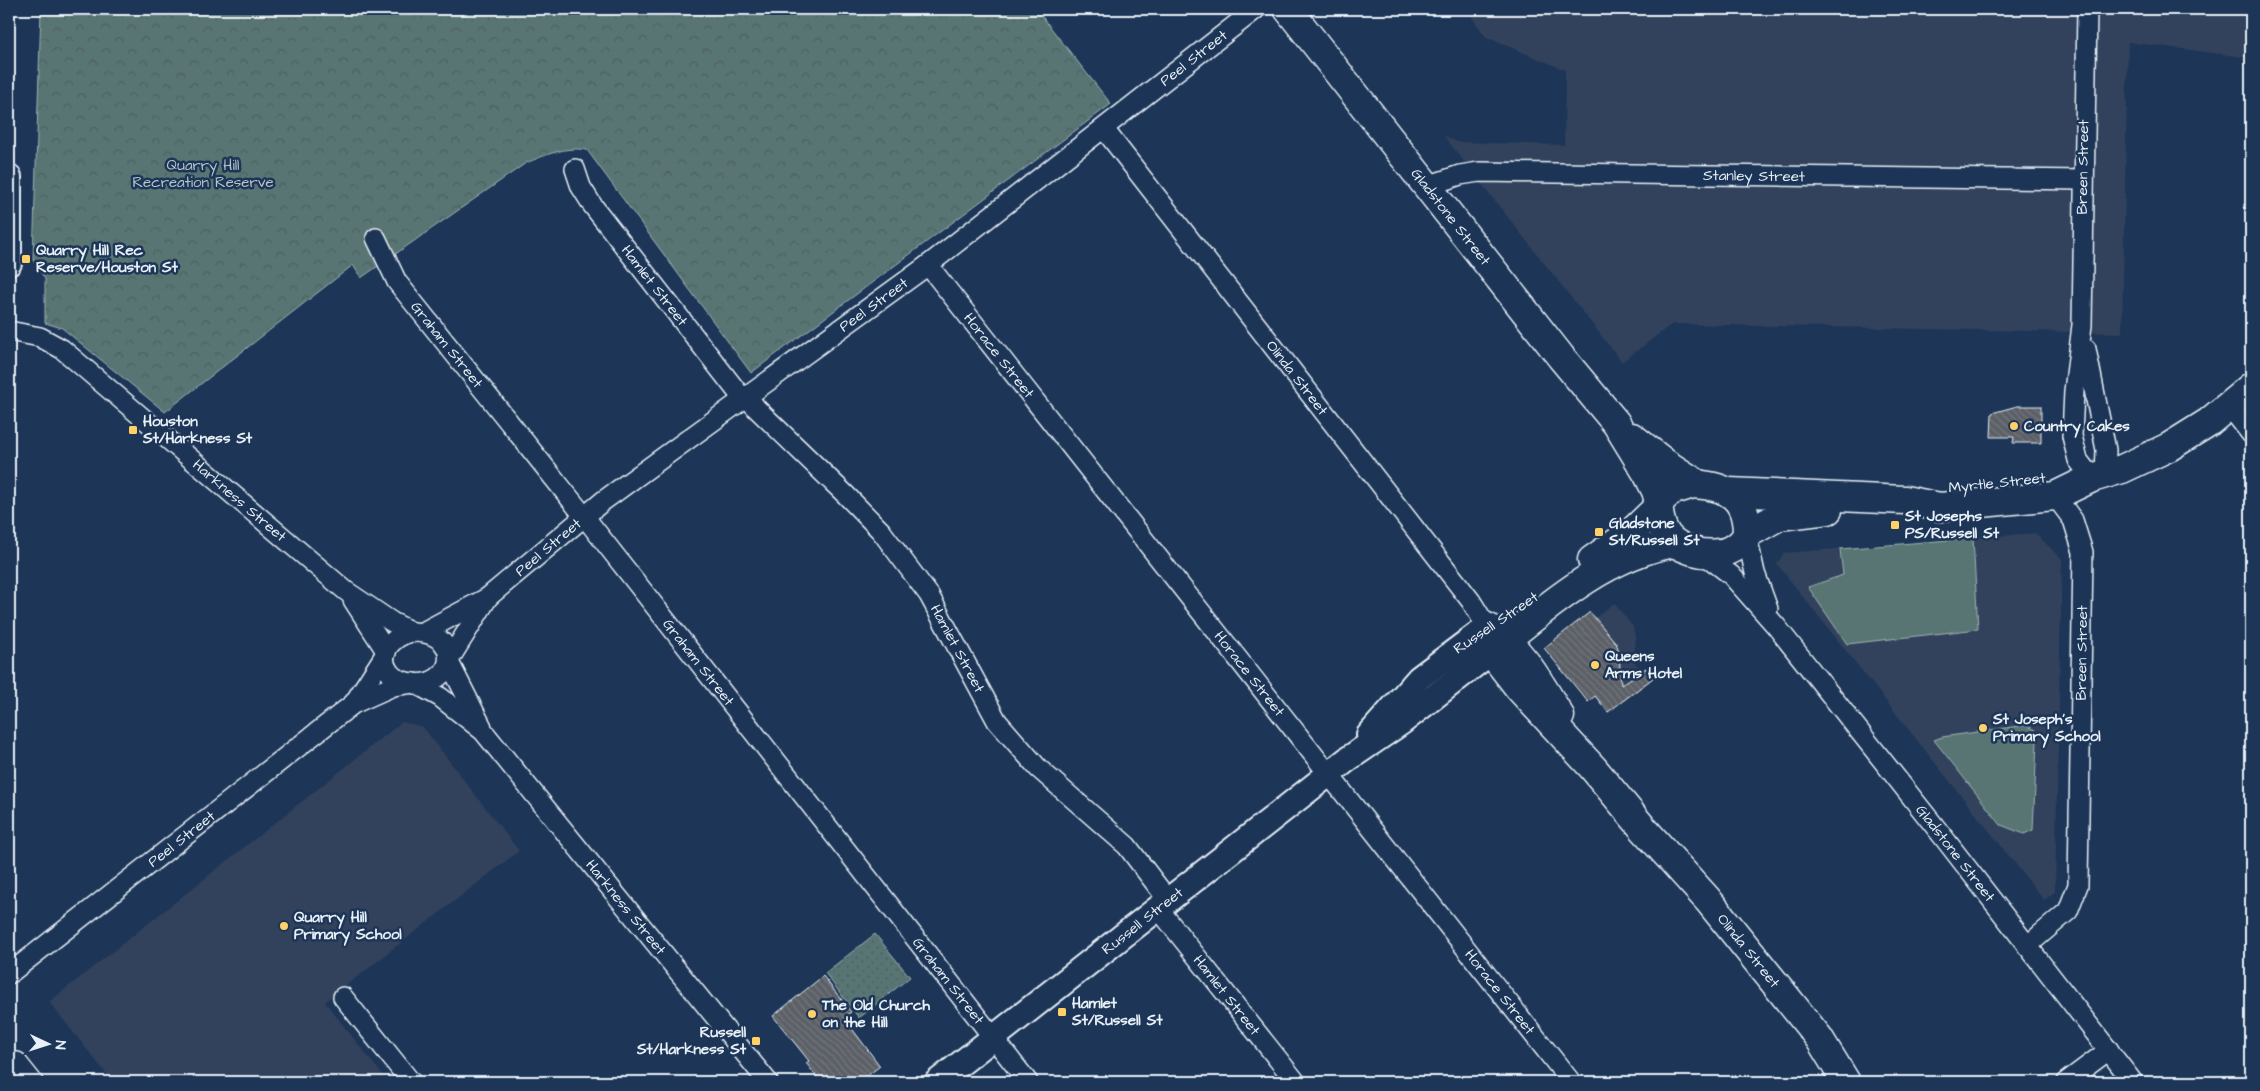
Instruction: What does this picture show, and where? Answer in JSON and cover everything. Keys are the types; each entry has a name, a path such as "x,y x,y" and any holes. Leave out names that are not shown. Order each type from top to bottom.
{"main road":[{"name":"Gladstone Street","path":"1288,9 1561,357 1616,423 1648,475 1656,491 1659,504"},
{"name":"Myrtle Street","path":"1729,492 1905,500 1940,507 2055,496 2169,447 2229,406 2251,387"},
{"name":"Gladstone Street","path":"1616,423 1665,463 1698,484"},
{"name":"Myrtle Street","path":"1747,535 1779,516 1905,500 1937,489 2054,477 2098,476"},
{"path":"1698,484 1729,492 1739,500 1744,509 1747,535 1728,551 1715,554 1702,553 1675,543 1661,523 1659,504 1680,486 1698,484"},
{"name":"Russell Street","path":"1495,640 1632,532 1659,504"},
{"name":"Russell Street","path":"1495,640 1602,571 1645,550 1675,543"},
{"name":"Olinda Street","path":"1495,640 1537,678 1593,768 1642,828 1708,900 1805,1019 1846,1082"},
{"name":"Olinda Street","path":"1642,828 1732,954 1801,1041 1827,1082"}],"street":[{"name":"Peel Street","path":"418,632 488,598 584,516 928,265 1256,9"},
{"name":"Breen Street","path":"2082,325 2092,390 2106,450 2098,476 2078,460 2072,436 2074,390 2082,325 2087,9"},
{"name":"Olinda Street","path":"1104,129 1471,601 1495,640"},
{"name":"Hamlet Street","path":"575,169 581,186 590,201 745,398 863,512 914,573 945,622 993,714 1016,743 1055,784 1127,846 1163,904 1296,1082"},
{"name":"Stanley Street","path":"1427,186 1460,175 1479,172 2083,180"},
{"path":"9,177 9,263"},
{"name":"Graham Street","path":"376,238 398,282 1028,1082"},
{"name":"Horace Street","path":"928,265 1571,1082"},
{"name":"Harkness Street","path":"9,331 40,337 62,348 346,591 392,622 418,632"},
{"path":"2229,406 2251,434"},
{"name":"Breen Street","path":"2027,946 2068,911 2078,885 2083,552 2073,520 2055,496"},
{"name":"Gladstone Street","path":"1747,535 1760,589 1776,626"},
{"name":"Gladstone Street","path":"1702,553 1731,575 1776,626 1944,838 2133,1082"},
{"name":"Harkness Street","path":"346,591 386,652"},
{"name":"Peel Street","path":"449,661 488,598"},
{"path":"418,632 438,637 443,643 449,661 438,678 415,684 402,681 390,671 386,664 386,652 396,637 418,632"},
{"name":"Russell Street","path":"937,1082 1348,759 1402,722 1495,640"},
{"name":"Peel Street","path":"353,704 386,652"},
{"name":"Harkness Street","path":"449,661 483,730 768,1082"},
{"name":"Peel Street","path":"9,974 353,704 394,686 415,684"},
{"name":"Harkness Street","path":"415,684 440,697 483,730"},
{"path":"343,997 411,1082"},
{"path":"2066,1082 2108,1050"},
{"path":"17,1062 33,1082"}],"shaded area":[{"path":"1466,9 2251,9 2251,58 2128,42 2122,333 1672,324 1622,362 1443,135 1457,142 1564,145 1565,70 1486,37"},
{"name":"St Joseph's Primary School","path":"2035,533 2062,559 2055,892 2044,900 1777,564 1784,553"},
{"name":"Queens Arms Hotel","path":"1614,603 1633,627 1636,642 1633,660 1650,682 1608,714 1556,649"},
{"name":"Quarry Hill Primary School","path":"402,722 423,727 519,851 325,1002 388,1082 113,1082 49,1002"}],"green space":[{"name":"Quarry Hill Recreation Reserve","path":"41,9 1036,9 1111,104 751,373 587,150 571,149 556,152 526,163 361,278 353,265 165,412 62,328 45,323 45,279 33,260"},
{"path":"1973,538 1978,629 1847,644 1808,587 1843,575 1840,549"},
{"path":"2026,725 2035,730 2037,742 2033,830 2024,834 2001,825 1934,740 1942,737"},
{"path":"875,934 910,977 859,1018 825,973"}],"building":[{"name":"Country Cakes","path":"2017,406 2041,406 2041,443 2013,443 2014,437 1991,437 1992,413"},
{"name":"Queens Arms Hotel","path":"1590,612 1616,643 1619,651 1621,685 1646,668 1653,678 1608,712 1595,696 1588,702 1544,648"},
{"path":"823,976 851,1012 844,1018 880,1066 859,1082 821,1082 806,1063 809,1061 773,1016"}],"place":[{"name":"Quarry Hill Rec Reserve/Houston St","path":"26,259"},
{"name":"Country Cakes","path":"2014,426"},
{"name":"Houston St/Harkness St","path":"133,430"},
{"name":"St Josephs PS/Russell St","path":"1895,525"},
{"name":"Gladstone St/Russell St","path":"1599,532"},
{"name":"Queens Arms Hotel","path":"1595,665"},
{"name":"St Joseph's Primary School","path":"1983,728"},
{"name":"Quarry Hill Primary School","path":"284,926"},
{"name":"Hamlet St/Russell St","path":"1062,1012"},
{"name":"The Old Church on the Hill","path":"812,1014"},
{"name":"Russell St/Harkness St","path":"756,1041"}]}
